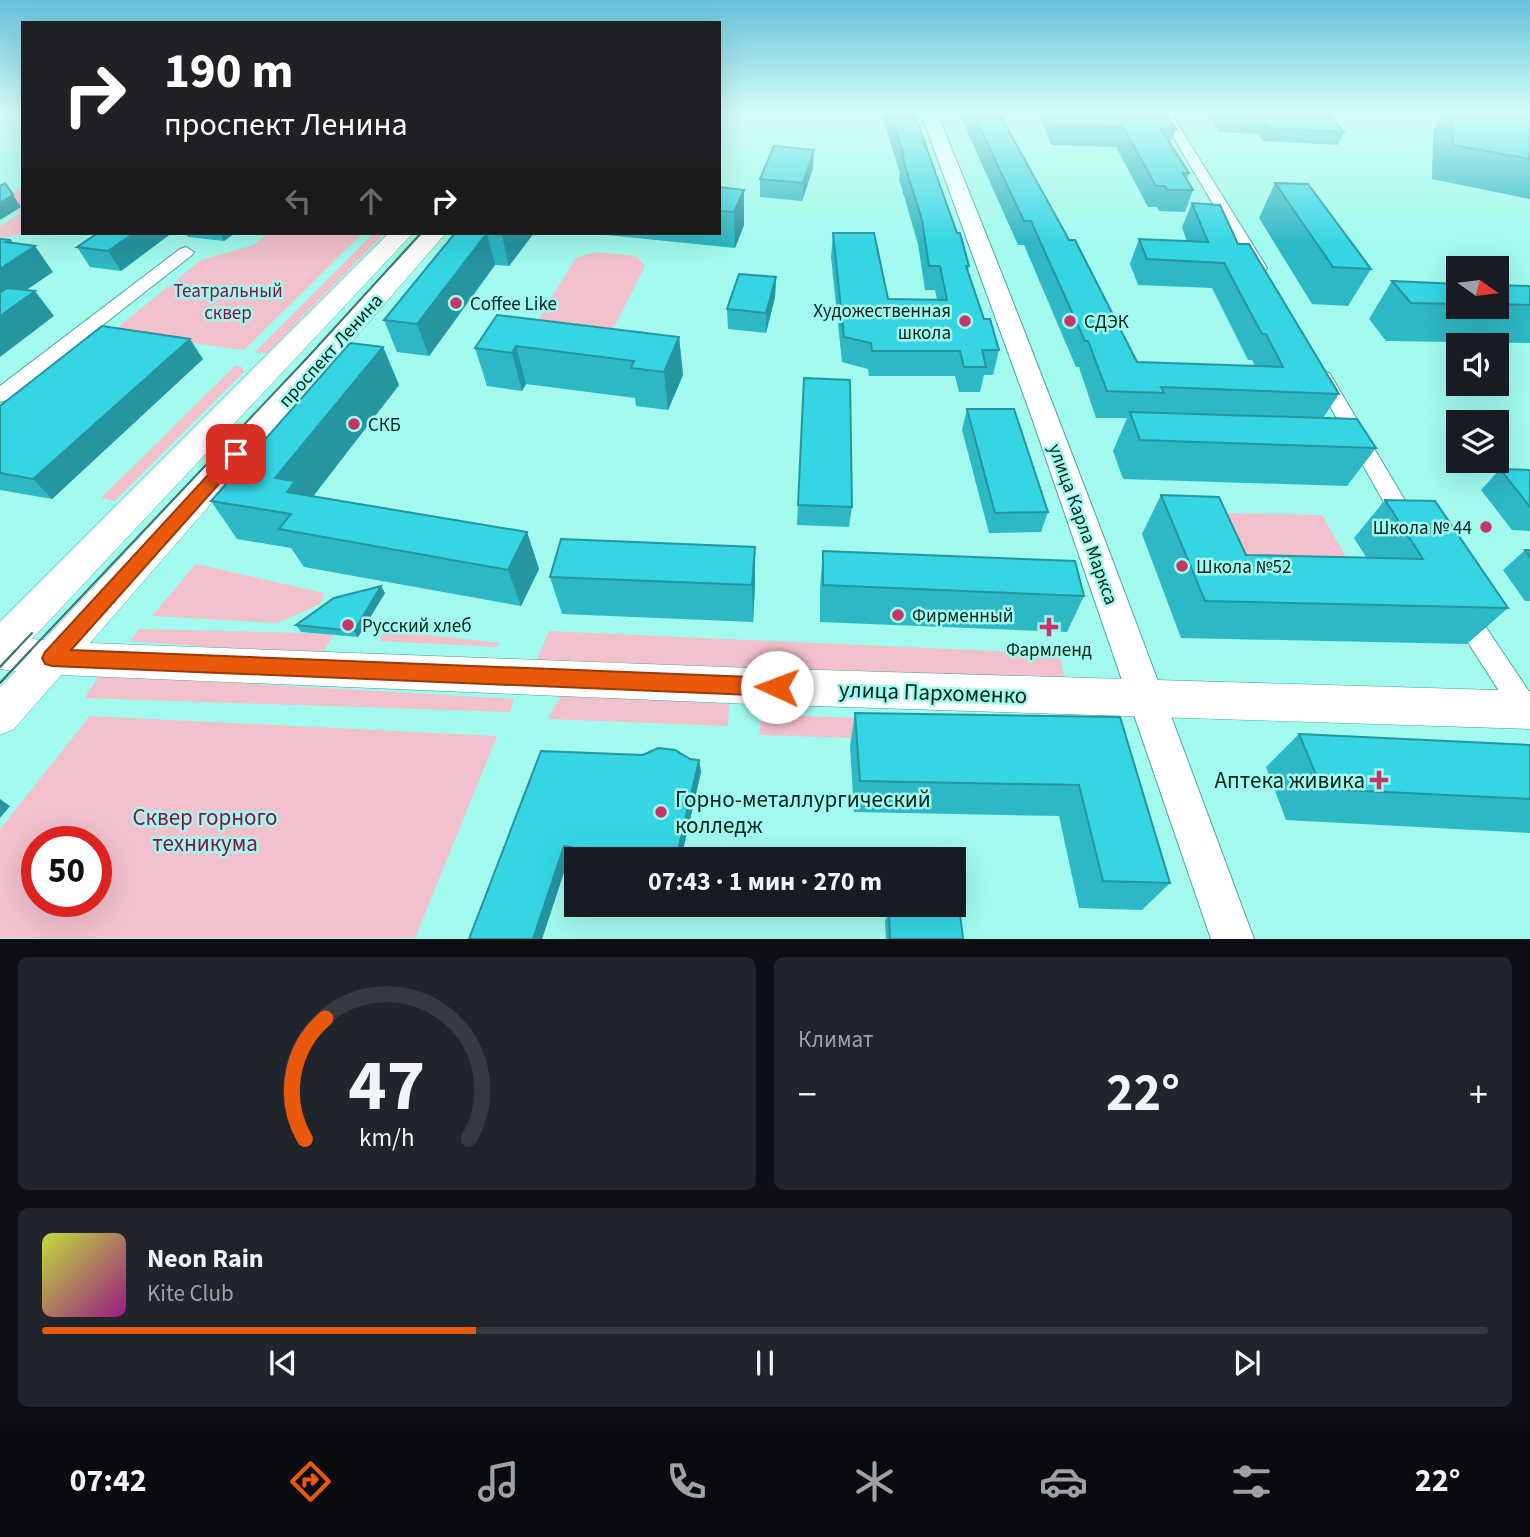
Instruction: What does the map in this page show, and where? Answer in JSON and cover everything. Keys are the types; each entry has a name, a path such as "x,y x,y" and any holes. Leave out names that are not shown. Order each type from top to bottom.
{"main road":[{"name":"проспект Ленина","path":"0,647 114,526 287,355 400,235"},
{"name":"проспект Ленина","path":"0,716 433,235"},
{"name":"улица Пархоменко","path":"0,652 52,658 523,678 1528,710"}],"street":[{"name":"улица Карла Маркса","path":"947,157 984,248 1233,939"},
{"path":"1191,157 1270,287"},
{"path":"0,396 186,251"},
{"path":"1315,363 1423,549"},
{"path":"1452,596 1528,710"}],"green space":[{"path":"21,188 21,212 0,209 0,200"},
{"path":"21,213 21,234 0,238 0,226"},
{"name":"Театральный сквер","path":"266,235 361,235 244,350 112,332 201,260 254,245"},
{"path":"372,235 383,235 267,353 255,352"},
{"path":"595,252 636,256 645,266 611,333 536,323 576,258"},
{"path":"235,366 242,367 244,372 115,501 101,498"},
{"path":"1221,513 1322,515 1358,578 1250,575"},
{"path":"196,564 324,593 321,604 277,623 152,616"},
{"path":"139,629 333,635 322,655 130,641"},
{"path":"385,630 500,643 497,647 379,641"},
{"path":"549,631 1060,654 1066,688 545,667 537,660"},
{"path":"99,675 514,699 510,712 85,698"},
{"path":"561,695 729,704 728,726 548,719"},
{"path":"762,714 1086,728 1088,746 759,735"},
{"name":"Сквер горного техникума","path":"90,716 497,736 415,938 0,938 0,829"}],"building":[{"path":"769,157 812,157 803,183 760,179"},
{"path":"902,157 930,157 957,233 960,233 969,266 966,266 984,319 990,319 999,350 982,350 986,367 964,367 960,351 872,351 871,343 844,337 833,233 874,233 888,299 947,300 940,266 929,266 922,220"},
{"path":"994,157 1023,157 1069,240 1075,240 1137,362 1283,367 1224,263 1147,259 1139,239 1208,242 1192,203 1220,205 1238,244 1249,244 1339,394 1161,387 1164,393 1107,391 1088,341 1085,341 1031,221 1024,221"},
{"path":"1140,157 1179,157 1189,173 1183,173 1193,190 1167,190 1165,186 1156,186"},
{"path":"5,183 13,195 0,203 0,186"},
{"path":"1275,183 1308,184 1371,269 1333,267"},
{"path":"721,187 744,190 734,212 721,211"},
{"path":"95,235 131,235 108,251 77,247"},
{"path":"453,235 485,235 417,324 384,320"},
{"path":"0,239 11,240 6,242 35,246 0,269"},
{"path":"739,274 776,277 766,313 727,309"},
{"path":"1392,281 1446,283 1446,304 1411,303"},
{"path":"1509,285 1530,286 1530,305 1509,304"},
{"path":"7,288 35,291 0,316 0,293"},
{"path":"497,315 679,337 664,372 631,368 634,361 516,346 512,353 475,348"},
{"path":"102,326 190,339 33,479 0,473 0,406"},
{"path":"350,343 383,347 275,478 295,481 287,492 527,532 508,570 279,529 291,514 211,501"},
{"path":"804,378 850,380 852,507 798,505"},
{"path":"967,409 1014,409 1048,512 995,513"},
{"path":"1130,412 1357,419 1376,448 1140,440"},
{"path":"1509,469 1530,470 1530,507 1503,473 1509,473"},
{"path":"1161,495 1219,497 1246,555 1423,559 1385,500 1435,501 1508,608 1205,601"},
{"path":"561,539 755,547 752,585 550,577"},
{"path":"823,551 1075,561 1084,596 823,585"},
{"path":"381,586 354,631 296,625 334,598"},
{"path":"855,713 1120,717 1170,883 1103,881 1079,785 860,781"},
{"path":"1299,734 1530,745 1530,799 1322,789"},
{"path":"658,748 675,750 690,759 699,760 679,847 564,846 533,939 469,939 541,751 643,755"},
{"path":"889,917 960,917 963,939 890,939"}],"tram line":[{"path":"28,653 308,357 419,235"},
{"path":"13,653 32,633"},
{"path":"0,667 15,651"},
{"path":"0,683 30,651"}],"place":[{"name":"Coffee Like","path":"456,303"},
{"name":"Художественная школа","path":"965,321"},
{"name":"СДЭК","path":"1070,321"},
{"name":"СКБ","path":"354,424"},
{"name":"Школа № 44","path":"1486,527"},
{"name":"Школа №52","path":"1182,566"},
{"name":"Фирменный","path":"898,615"},
{"name":"Русский хлеб","path":"348,625"},
{"name":"Фармленд","path":"1049,627"},
{"name":"Аптека живика","path":"1379,780"},
{"name":"Горно-металлургический колледж","path":"661,812"}],"route":[{"path":"236,454 161,534 52,658 777,687"}]}
